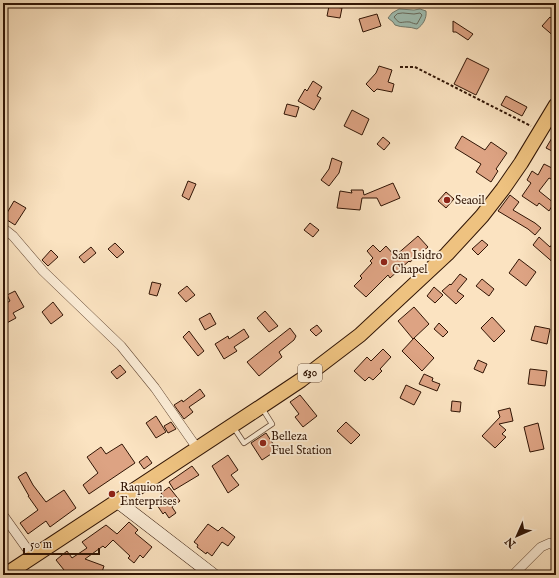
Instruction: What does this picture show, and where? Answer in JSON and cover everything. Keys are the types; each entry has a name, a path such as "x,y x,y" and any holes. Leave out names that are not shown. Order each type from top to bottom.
{"main road":[{"name":"630","path":"5,575 301,380 360,335 447,254 482,216 521,163 556,105"}],"street":[{"path":"3,228 13,236 43,271 121,346 154,388 197,448"},
{"path":"117,501 213,575"},
{"path":"3,515 33,557"},
{"path":"513,575 541,547 550,544 556,547"}],"lane":[{"path":"232,425 244,443 272,424 262,406"}],"path":[{"path":"400,67 415,67 541,131"}],"water":[{"path":"399,9 420,9 426,11 425,19 417,29 395,25 388,18 392,13"}],"building":[{"path":"329,6 342,8 340,18 327,16"},
{"path":"377,14 381,26 363,32 359,19"},
{"path":"550,17 556,22 556,38 542,26"},
{"path":"453,21 473,34 468,40 456,32 453,32"},
{"path":"467,58 489,69 476,95 454,84"},
{"path":"379,66 392,70 388,82 394,84 392,92 377,89 374,92 366,84 376,73"},
{"path":"313,81 322,87 317,96 321,98 314,110 298,101 305,89 307,91"},
{"path":"506,96 527,107 522,116 501,105"},
{"path":"287,104 299,107 296,117 284,114"},
{"path":"352,110 369,119 362,135 344,126"},
{"path":"556,131 556,153 546,148"},
{"path":"462,136 485,150 491,142 507,153 496,169 498,171 491,182 476,172 481,164 455,148"},
{"path":"383,137 390,143 384,150 377,144"},
{"path":"332,158 342,162 339,173 329,186 321,180 329,169"},
{"path":"544,164 556,170 553,180 549,178 539,191 554,203 549,211 539,203 537,206 522,196 531,183 527,180 532,171 538,175"},
{"path":"188,181 196,184 189,200 182,196"},
{"path":"393,183 400,198 381,206 377,198 362,198 360,210 337,208 340,191 352,193 351,190 363,190 364,195"},
{"path":"446,192 454,199 446,208 438,201"},
{"path":"510,195 519,202 513,210 541,228 535,235 528,229 498,211"},
{"path":"14,201 26,208 15,225 4,218"},
{"path":"310,223 319,230 313,237 304,230"},
{"path":"418,236 428,247 390,278 388,275 366,297 354,286 362,278 360,276 372,263 370,261 373,258 367,251 373,245 380,252 386,246 395,256"},
{"path":"539,237 550,247 556,239 556,265 533,245"},
{"path":"482,240 488,245 478,255 472,249"},
{"path":"115,243 124,252 117,258 108,249"},
{"path":"91,247 96,253 84,263 79,257"},
{"path":"51,250 58,257 48,266 42,260"},
{"path":"519,259 536,272 526,286 509,273"},
{"path":"460,274 467,279 457,291 464,296 456,304 442,291 450,284 451,285"},
{"path":"482,279 494,289 489,296 476,286"},
{"path":"152,282 161,284 157,296 149,294"},
{"path":"187,286 195,295 186,302 178,293"},
{"path":"434,287 443,295 435,303 427,296"},
{"path":"15,291 24,307 13,313 16,318 3,325 3,305 10,301 7,295"},
{"path":"53,302 63,315 51,324 42,312"},
{"path":"414,307 429,324 413,339 398,321"},
{"path":"265,311 278,326 269,332 257,318"},
{"path":"210,313 216,324 205,330 199,319"},
{"path":"492,317 505,331 494,342 481,328"},
{"path":"439,323 448,332 443,337 434,329"},
{"path":"317,325 322,331 316,336 310,330"},
{"path":"535,326 550,329 547,344 531,340"},
{"path":"290,328 296,336 294,340 279,352 282,357 259,376 247,362"},
{"path":"244,329 249,337 234,347 237,351 224,359 215,344 228,336 229,339"},
{"path":"189,331 204,351 198,356 183,337"},
{"path":"414,338 434,358 422,371 402,351"},
{"path":"383,349 391,357 380,369 382,371 373,380 369,377 365,381 354,371 367,357 371,361"},
{"path":"478,360 487,364 483,373 474,369"},
{"path":"120,365 126,372 117,379 111,372"},
{"path":"530,369 547,371 545,386 528,384"},
{"path":"424,374 433,378 432,381 440,384 437,391 419,384"},
{"path":"406,385 421,392 414,405 400,398"},
{"path":"200,389 205,396 189,407 193,412 184,419 174,405 182,400 183,402"},
{"path":"300,395 317,416 303,427 295,417 299,414 290,402"},
{"path":"452,401 461,402 460,412 451,411"},
{"path":"510,408 513,421 499,424 506,430 502,434 506,437 495,448 482,436 500,417 498,411"},
{"path":"156,416 166,432 156,438 146,423"},
{"path":"171,422 176,429 168,433 164,426"},
{"path":"346,422 360,435 351,444 337,431"},
{"path":"538,423 544,449 530,452 524,427"},
{"path":"266,433 277,450 262,460 251,443"},
{"path":"122,444 135,463 89,494 83,485 98,473 87,457 101,447 106,454"},
{"path":"228,455 238,470 231,475 239,485 228,493 212,466"},
{"path":"147,456 152,463 144,469 139,462"},
{"path":"192,466 199,475 174,490 169,482"},
{"path":"26,472 33,485 46,502 64,490 76,508 50,527 46,521 28,534 20,523 38,510 28,496 18,477"},
{"path":"169,487 180,501 172,507 176,513 169,518 165,512 163,514 157,505 160,502 159,500 164,497 161,493"},
{"path":"129,522 138,530 135,533 152,547 143,558 140,555 134,563 128,558 130,556 113,540 105,548 103,546 85,559 104,566 101,575 68,575 56,560 67,551 72,558 87,548 82,542 106,525 117,534"},
{"path":"208,524 218,531 222,527 235,537 228,546 222,542 212,556 207,552 206,554 197,547 198,545 194,542"}],"place":[{"name":"Seaoil","path":"447,200"},
{"name":"San Isidro Chapel","path":"384,262"},
{"name":"Belleza Fuel Station","path":"263,443"},
{"name":"Raquion Enterprises","path":"112,494"}]}
